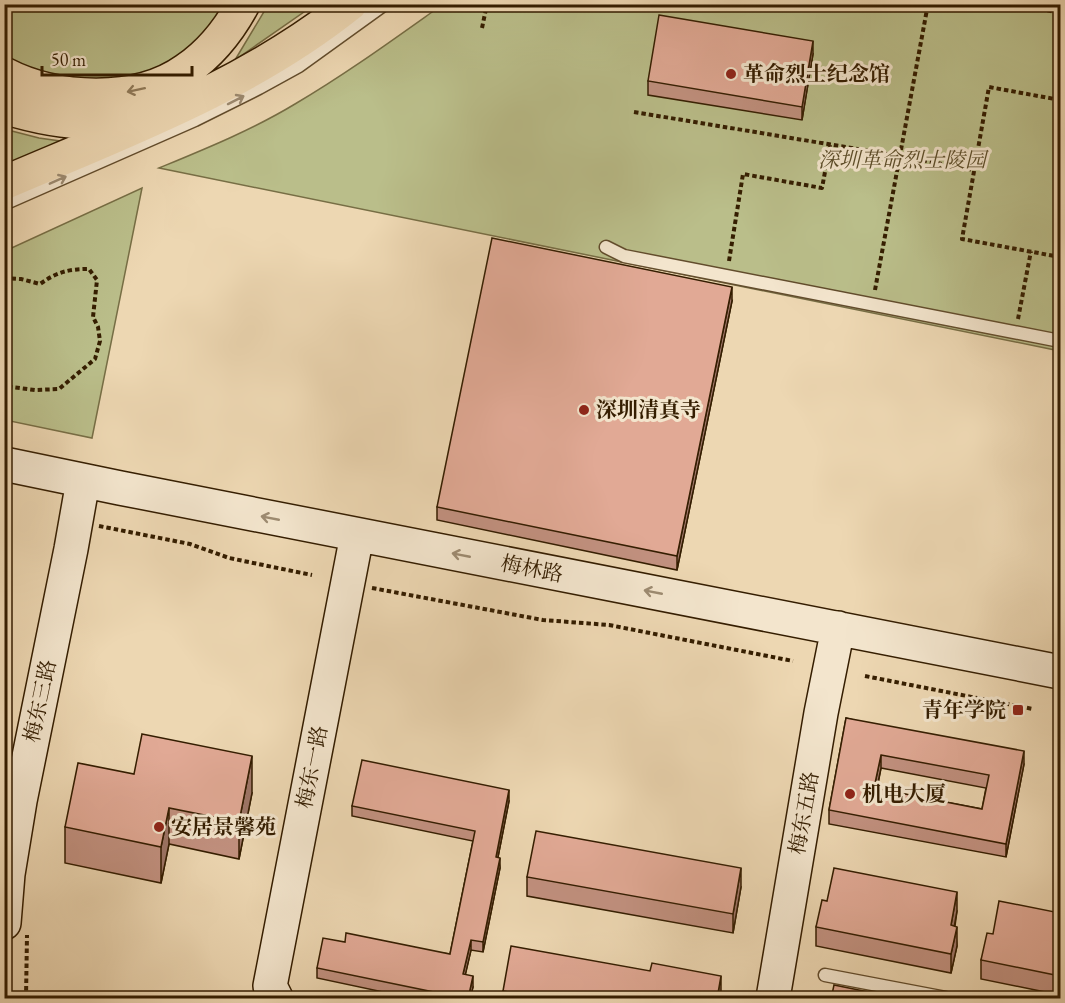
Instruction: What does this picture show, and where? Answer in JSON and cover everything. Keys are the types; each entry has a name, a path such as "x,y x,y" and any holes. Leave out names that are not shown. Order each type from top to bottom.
{"highway":[{"path":"4,74 53,92 85,95 120,94 155,86 185,72 207,54 233,23 243,4"},
{"path":"4,183 222,86 302,40 351,4"},
{"path":"4,107 60,121 96,123 126,120 174,109"}],"main road":[{"name":"梅林路","path":"4,464 87,503"},
{"name":"梅林路","path":"4,486 358,559 836,638 1060,672"},
{"name":"梅东三路","path":"4,922 8,874 20,801 71,549 87,503"},
{"name":"梅东一路","path":"276,999 270,986 358,559"},
{"name":"梅林路","path":"836,638 1060,692"},
{"name":"梅东五路","path":"773,999 821,713 836,638"}],"lane":[{"path":"4,204 195,120 259,88 299,66 385,4"},
{"path":"606,246 624,256 1060,341"},
{"path":"825,975 946,999"}],"path":[{"path":"482,28 487,4"},
{"path":"873,304 928,4"},
{"path":"1018,4 1060,13"},
{"path":"1060,77 1058,100 989,87 962,239 1060,257"},
{"path":"634,112 975,170"},
{"path":"727,276 743,174 822,188 830,145"},
{"path":"1015,331 1031,252"},
{"path":"4,278 21,279 40,284 54,275 74,269 89,269 97,280 93,317 98,327 100,341 94,359 59,389 4,388"},
{"path":"87,503 229,558 312,575"},
{"path":"358,559 543,620 609,625 793,661"},
{"path":"865,676 1033,709"}],"green space":[{"path":"4,5 229,5 195,47 146,75 83,83 20,65 5,57"},
{"path":"268,5 314,5 235,60"},
{"name":"深圳革命烈士陵园","path":"442,5 1060,5 1060,351 159,168 228,139 314,93"},
{"path":"4,129 39,138 67,142 5,170"},
{"path":"142,188 92,438 5,420 5,251"}],"building":[{"name":"革命烈士纪念馆","path":"659,15 813,41 802,107 648,81"},
{"name":"深圳清真寺","path":"492,238 732,287 677,556 437,507"},
{"name":"机电大厦","path":"846,718 1024,751 1006,844 829,810","holes":["881,755 989,775 982,809 874,788"]},
{"path":"142,734 252,756 239,822 169,808 161,847 65,827 78,763 134,774"},
{"path":"362,760 509,790 496,857 500,858 483,942 471,940 463,974 473,976 468,999 317,968 323,938 345,942 346,933 450,954 475,831 352,806"},
{"path":"536,831 741,868 733,914 527,877"},
{"path":"1060,832 1060,863 1055,862"},
{"path":"834,868 957,892 951,925 957,927 951,954 816,927 822,900 827,901"},
{"path":"999,901 1060,913 1060,976 981,960 987,933 993,934"},
{"path":"511,946 650,971 652,963 721,976 717,999 544,999 503,991"},
{"path":"834,985 903,999 831,999"}],"place":[{"name":"革命烈士纪念馆","path":"731,74"},
{"name":"深圳清真寺","path":"584,410"},
{"name":"青年学院","path":"1018,710"},
{"name":"机电大厦","path":"850,794"},
{"name":"安居景馨苑","path":"159,827"}]}
